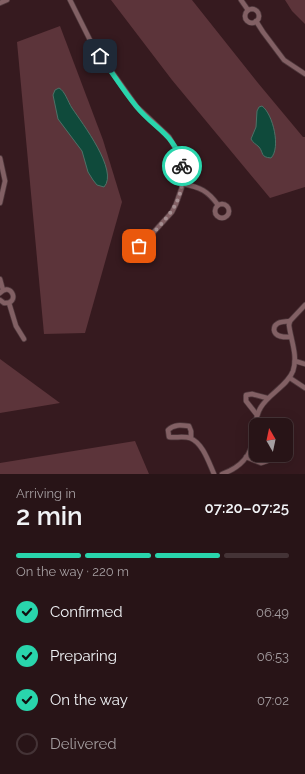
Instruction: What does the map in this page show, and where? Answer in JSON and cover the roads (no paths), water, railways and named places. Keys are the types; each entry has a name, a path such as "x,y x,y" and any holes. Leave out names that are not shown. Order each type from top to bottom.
{"street":[{"path":"0,3 7,0"},
{"path":"70,0 92,44 137,107 169,137 180,156 183,184 179,197 172,212 141,246"},
{"path":"241,0 248,10"},
{"path":"248,10 254,9 258,12 259,18 256,21"},
{"path":"248,10 246,19 250,22 256,21"},
{"path":"256,21 284,60 305,74"},
{"path":"0,158 5,181 0,203"},
{"path":"183,184 206,191 218,205"},
{"path":"0,279 2,292 9,290 13,294 13,298 9,303 4,304 0,300"},
{"path":"9,303 16,326 24,339"},
{"path":"291,337 279,336 276,334 274,327 277,324 290,321 305,305"},
{"path":"256,418 259,409 267,398 290,378 293,372 295,361 294,347 289,325 290,321"},
{"path":"295,361 305,364"},
{"path":"290,378 305,388"},
{"path":"257,415 246,401 246,395 252,394 267,398"},
{"path":"191,438 189,426 176,425 170,427 168,430 169,437 191,438 198,443 205,453 214,474"},
{"path":"222,474 228,472 244,461 249,454"}]}
